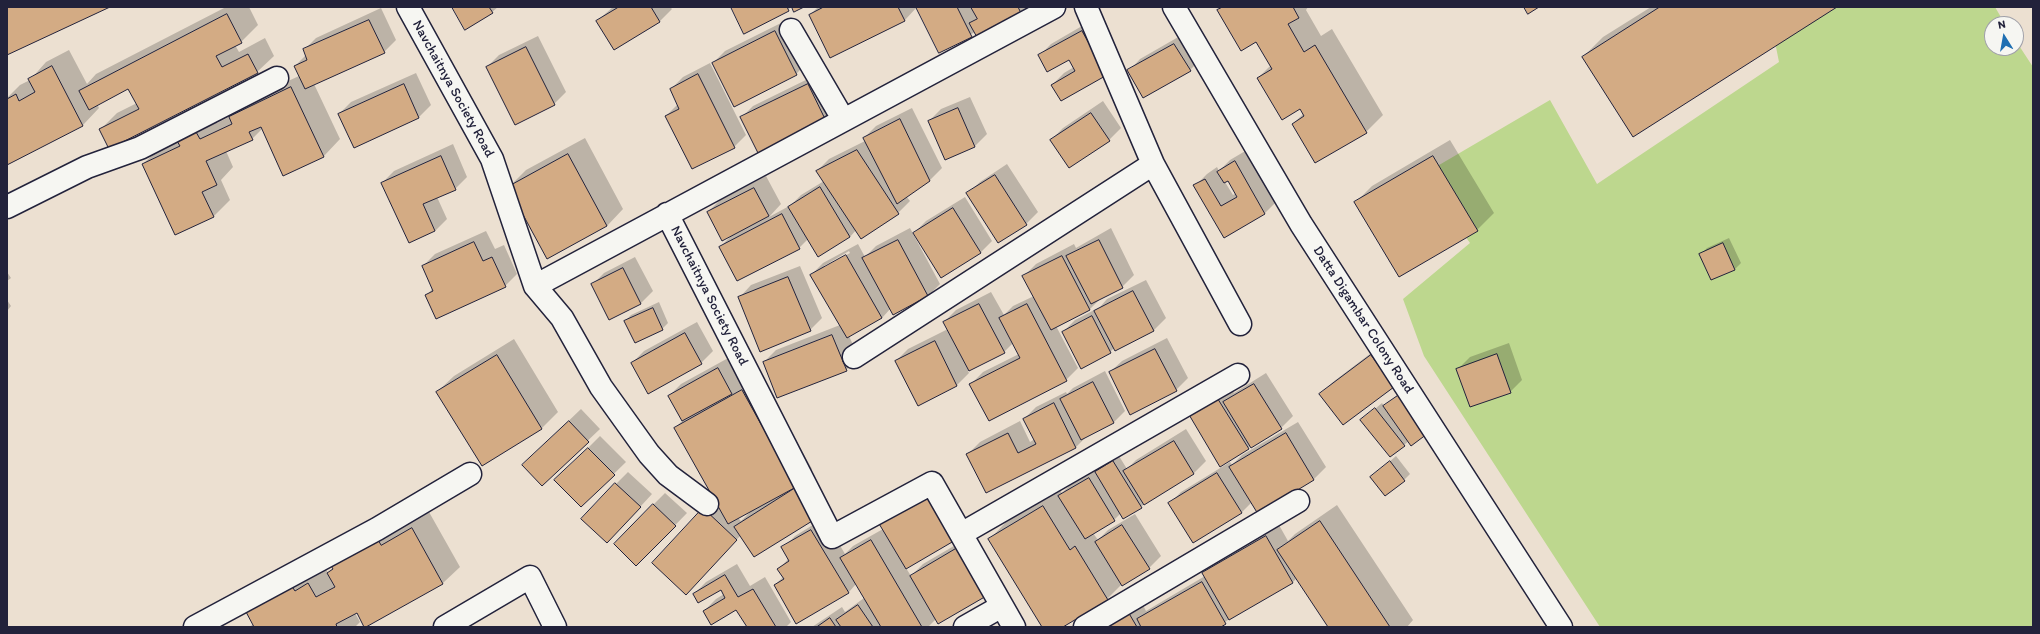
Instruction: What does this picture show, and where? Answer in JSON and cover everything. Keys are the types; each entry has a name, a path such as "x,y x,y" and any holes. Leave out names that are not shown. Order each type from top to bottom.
{"street":[{"name":"Navchaitnya Society Road","path":"408,7 492,159 535,286 667,214 832,537 932,483 1014,627"},
{"path":"667,214 1054,7"},
{"path":"1086,7 1153,164 1240,324"},
{"name":"Datta Digambar Colony Road","path":"1174,7 1301,224 1556,625"},
{"path":"791,30 844,119"},
{"path":"7,207 87,167 140,148 277,78"},
{"path":"854,357 1153,164"},
{"path":"535,286 562,318 601,387 649,454 668,475 707,504"},
{"path":"961,534 1238,375"},
{"path":"195,627 377,529 470,474"},
{"path":"1085,627 1298,501"},
{"path":"445,627 530,576 555,627"},
{"path":"965,627 1002,606"}],"green space":[{"path":"1768,7 1995,7 2000,16 1984,16 1984,56 2024,56 2024,53 2033,67 2033,627 1600,627 1424,356 1403,299 1470,243 1422,175 1550,100 1597,184 1779,62"}],"building":[{"path":"7,7 110,7 7,55"},
{"path":"452,7 489,7 493,13 465,30"},
{"path":"619,7 651,7 660,22 614,50 596,21"},
{"path":"731,7 787,7 789,11 744,34"},
{"path":"792,7 804,7 794,12"},
{"path":"824,7 898,7 905,21 830,58 809,15"},
{"path":"916,7 957,7 972,37 939,53"},
{"path":"971,7 1018,7 1023,17 978,39 969,23 977,19"},
{"path":"1223,7 1293,7 1299,18 1288,24 1304,52 1315,45 1367,133 1315,163 1292,124 1304,116 1300,109 1282,120 1257,78 1272,69 1256,42 1241,51 1217,10"},
{"path":"1524,7 1539,7 1528,14"},
{"path":"1660,7 1837,7 1633,137 1582,57"},
{"path":"227,14 242,43 216,56 222,67 248,54 258,73 109,149 99,129 139,109 128,89 89,110 79,91"},
{"path":"369,20 385,53 305,89 294,66 307,60 303,49"},
{"path":"775,31 797,75 734,107 712,63"},
{"path":"1082,31 1107,75 1061,101 1051,85 1075,71 1069,60 1047,72 1038,55"},
{"path":"1174,44 1191,71 1143,98 1127,70"},
{"path":"526,47 555,105 515,125 486,67"},
{"path":"52,66 83,126 7,165 7,99 16,94 19,101 35,92 28,79"},
{"path":"698,74 735,148 692,169 665,116 679,109 670,89"},
{"path":"404,84 419,118 354,148 338,114"},
{"path":"808,84 826,121 759,155 740,117"},
{"path":"291,87 324,157 283,176 261,127 249,132 253,140 206,161 217,185 202,192 214,217 175,235 142,164 180,146 177,141 196,132 200,139 232,124 229,117"},
{"path":"958,108 975,147 945,160 928,121"},
{"path":"1091,113 1110,141 1069,168 1050,140"},
{"path":"900,119 930,181 897,204 863,138"},
{"path":"857,150 899,214 861,239 816,171"},
{"path":"568,154 607,226 547,259 508,187"},
{"path":"441,156 456,190 423,204 435,231 409,243 381,183"},
{"path":"1433,156 1478,231 1399,277 1354,202"},
{"path":"1235,161 1265,214 1224,238 1193,185 1205,179 1221,206 1237,197 1228,181 1224,183 1217,172"},
{"path":"995,175 1027,225 998,243 966,193"},
{"path":"820,187 850,237 818,257 788,207"},
{"path":"754,188 769,216 722,241 707,212"},
{"path":"953,208 981,253 941,278 913,233"},
{"path":"782,214 800,249 737,281 719,247"},
{"path":"898,240 928,296 893,315 862,258"},
{"path":"1099,240 1123,288 1091,304 1066,256"},
{"path":"474,242 483,261 492,257 506,287 436,319 425,295 433,291 422,266"},
{"path":"1723,243 1735,270 1711,280 1699,254"},
{"path":"846,255 882,318 847,338 810,275"},
{"path":"1062,256 1090,310 1051,330 1022,276"},
{"path":"623,268 641,304 609,320 591,284"},
{"path":"788,277 811,331 760,352 738,297"},
{"path":"1133,291 1154,331 1115,351 1094,311"},
{"path":"979,304 1005,353 969,371 943,322"},
{"path":"1027,304 1067,381 989,421 969,384 1020,358 999,318"},
{"path":"653,308 663,330 635,343 624,321"},
{"path":"1092,316 1111,353 1081,369 1062,332"},
{"path":"685,333 702,364 648,394 631,363"},
{"path":"832,335 847,371 777,398 763,362"},
{"path":"935,341 957,386 918,406 895,361"},
{"path":"1155,349 1177,391 1130,415 1109,372"},
{"path":"1497,354 1511,393 1470,407 1456,369"},
{"path":"497,355 542,429 482,466 436,392"},
{"path":"1371,355 1394,387 1343,425 1319,394"},
{"path":"718,368 732,394 682,421 668,396"},
{"path":"1093,382 1114,423 1081,440 1060,399"},
{"path":"1254,384 1282,429 1251,448 1223,402"},
{"path":"742,390 796,487 728,524 674,428"},
{"path":"1399,395 1427,434 1411,446 1383,406"},
{"path":"1216,396 1249,449 1220,467 1188,413"},
{"path":"1054,403 1076,448 986,493 966,454 1008,433 1018,453 1036,444 1023,419"},
{"path":"1375,408 1405,446 1390,457 1360,420"},
{"path":"569,421 589,442 542,486 522,465"},
{"path":"1286,433 1314,480 1258,514 1229,467"},
{"path":"1174,441 1194,474 1144,505 1123,471"},
{"path":"588,448 615,475 581,507 554,480"},
{"path":"1113,461 1142,508 1123,519 1095,472"},
{"path":"1390,461 1405,481 1385,496 1370,477"},
{"path":"1217,473 1242,513 1193,543 1168,503"},
{"path":"1089,478 1115,521 1085,539 1058,496"},
{"path":"615,483 641,507 607,543 581,519"},
{"path":"797,487 817,518 754,557 734,527"},
{"path":"931,491 959,538 906,569 878,522"},
{"path":"653,504 676,526 636,566 614,544"},
{"path":"1043,506 1070,550 1075,546 1108,600 1063,627 1042,627 988,539"},
{"path":"703,508 737,540 686,595 652,563"},
{"path":"1320,521 1390,627 1328,627 1277,550"},
{"path":"1122,525 1150,569 1122,586 1095,542"},
{"path":"412,528 443,584 366,627 364,627 357,613 336,624 337,627 254,627 245,610 291,585 295,591 308,583 316,597 335,587 327,573 333,569 330,564 377,538 381,545"},
{"path":"811,530 849,593 796,624 774,585 784,579 777,569 789,561 781,547"},
{"path":"1266,536 1293,583 1229,620 1202,573"},
{"path":"871,540 922,627 881,627 840,558"},
{"path":"959,547 988,595 938,624 910,576"},
{"path":"725,575 738,597 753,589 776,627 747,627 736,610 711,625 703,611 725,598 721,590 698,603 693,594"},
{"path":"1202,582 1226,624 1221,627 1141,627 1137,619"},
{"path":"858,605 873,627 841,627 836,620"},
{"path":"1127,610 1137,627 1099,627"},
{"path":"830,618 836,627 817,627"}]}
